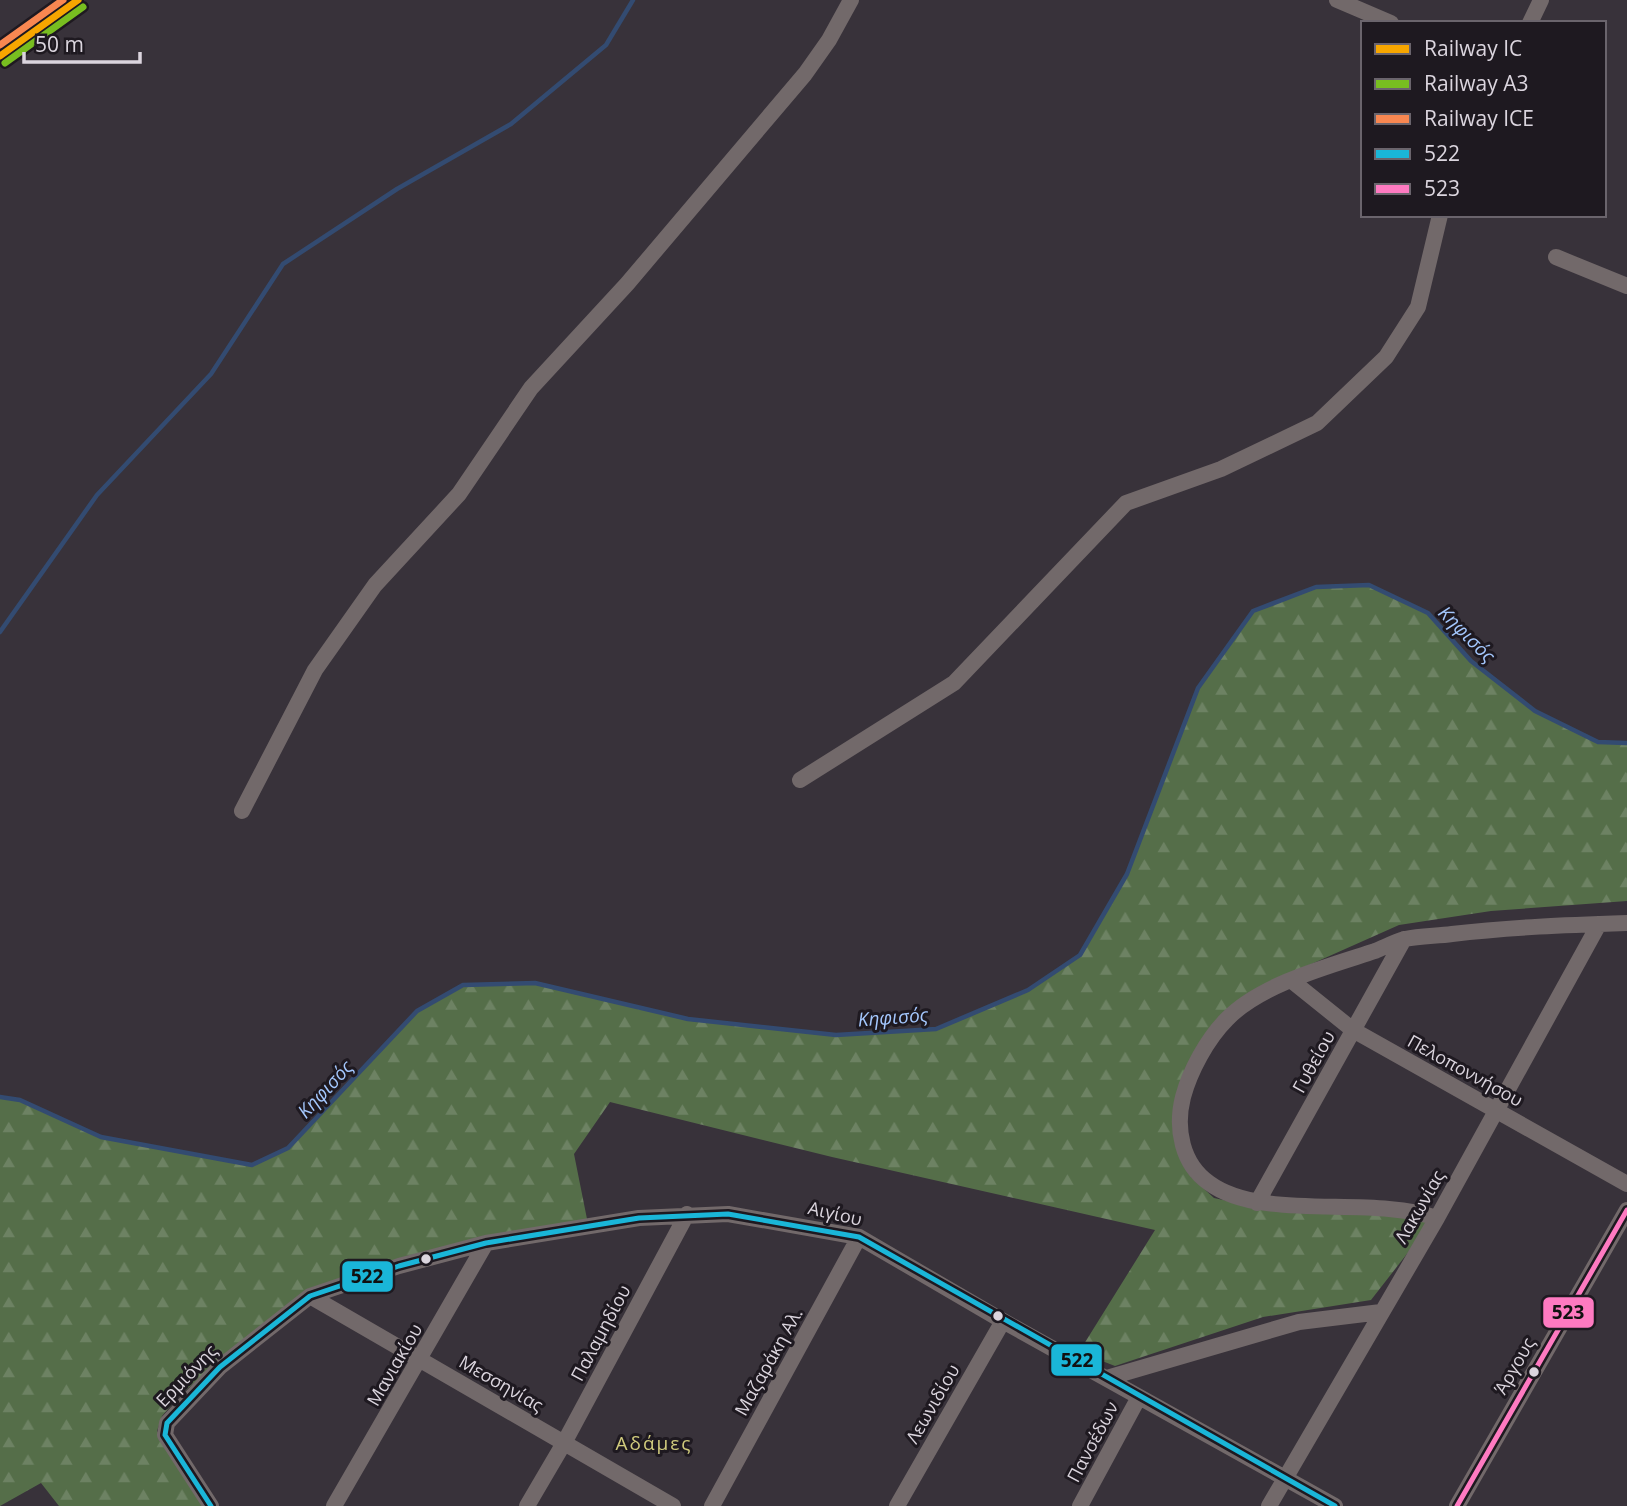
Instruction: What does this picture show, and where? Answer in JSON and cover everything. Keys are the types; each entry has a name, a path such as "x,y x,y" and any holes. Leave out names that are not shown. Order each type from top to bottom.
{"street":[{"path":"242,811 315,670 350,617 401,554 459,494 531,388 627,284 805,74 829,40 851,0"},
{"path":"1337,0 1386,21"},
{"path":"1531,21 1541,0"},
{"path":"800,780 954,683 1126,503 1221,469 1317,423 1386,357 1418,307 1440,217"},
{"path":"1556,257 1627,286"},
{"path":"1437,1218 1398,1209 1257,1203 1208,1183 1189,1163 1182,1138 1182,1100 1202,1054 1227,1018 1259,996 1404,939 1502,928 1627,923"},
{"name":"Λακωνίας","path":"1269,1506 1437,1218 1599,924"},
{"name":"Γυθείου","path":"1257,1203 1404,939"},
{"name":"Πελοποννήσου","path":"1292,981 1353,1030 1627,1184"},
{"name":"Άργους","path":"1457,1506 1627,1210"},
{"name":"Αιγίου","path":"310,1296 399,1266 486,1243 639,1218 687,1214 767,1219 859,1237 1003,1321 1335,1506"},
{"name":"Παλαμηδίου","path":"527,1506 564,1443 687,1214"},
{"name":"Μαζαράκη Αλ.","path":"712,1506 859,1237"},
{"name":"Μανιακίου","path":"334,1506 421,1360 486,1243"},
{"name":"Μεσσηνίας","path":"310,1296 673,1506"},
{"name":"Ερμιόνης","path":"211,1506 165,1435 167,1423 230,1358 310,1296"},
{"path":"1107,1378 1299,1322 1381,1312"},
{"name":"Λεωνιδίου","path":"897,1506 1003,1321"},
{"name":"Πανσέδων","path":"1080,1506 1139,1397"}],"green space":[{"path":"1369,585 1428,613 1471,661 1535,711 1598,741 1627,743 1627,901 1491,911 1399,925 1271,982 1224,1014 1182,1086 1191,1177 1214,1198 1255,1207 1396,1214 1431,1223 1371,1300 1263,1317 1115,1366 1079,1352 1155,1230 832,1157 610,1102 574,1154 588,1224 302,1293 181,1394 162,1416 157,1431 208,1506 59,1506 41,1483 0,1506 0,1097 20,1100 101,1137 252,1165 288,1148 417,1011 463,985 535,983 688,1019 836,1035 936,1029 1028,990 1080,955 1127,874 1198,688 1253,611 1316,587"}],"waterway":[{"path":"0,632 97,495 211,374 283,264 397,189 511,124 606,45 633,0"},
{"name":"Κηφισός","path":"0,1097 20,1100 101,1137 252,1165 288,1148 417,1011 463,985 535,983 688,1019 836,1035 936,1029 1028,990 1080,955 1127,874 1198,688 1253,611 1316,587 1369,585 1428,613 1471,661 1535,711 1598,742 1627,743"}],"rail line":[{"name":"ICE","path":"0,45 63,0"},
{"name":"IC","path":"0,56 78,0"},
{"name":"A3","path":"5,63 83,7"}],"transit line":[{"name":"523","path":"1457,1506 1627,1210"},
{"name":"522","path":"211,1506 165,1435 167,1423 220,1367 310,1296 399,1266 486,1243 639,1218 728,1214 859,1237 1335,1506"}],"district":[{"name":"Αδάμες","path":"654,1443"}]}
